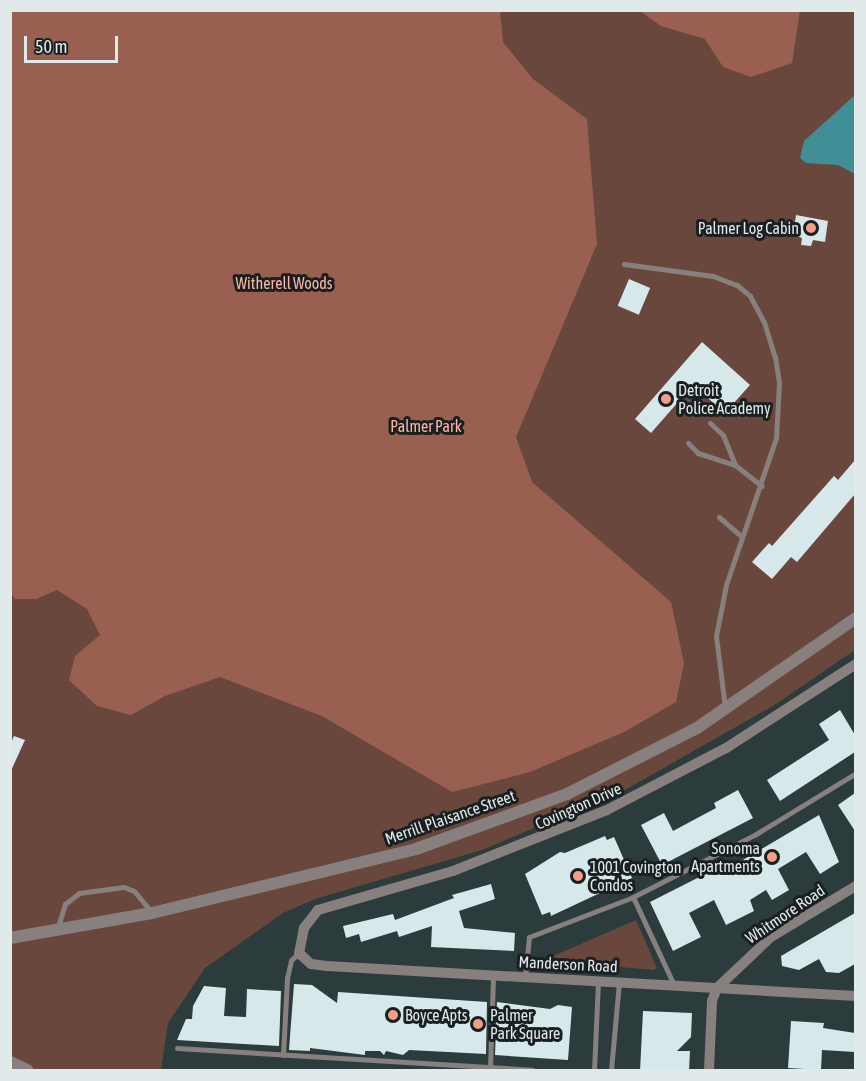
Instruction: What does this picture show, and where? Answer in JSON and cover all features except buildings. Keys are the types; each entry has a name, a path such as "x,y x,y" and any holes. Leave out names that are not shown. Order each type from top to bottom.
{"street":[{"name":"Merrill Plaisance Street","path":"10,938 152,913 444,839 614,773 725,709 855,618"},
{"name":"Covington Drive","path":"299,953 307,921 323,908 492,857 644,792 768,723 855,664"},
{"name":"Whitmore Road","path":"717,988 771,937 855,886"},
{"name":"Manderson Road","path":"299,953 311,964 327,966 855,996"},
{"path":"709,1071 712,1001 717,988"},
{"path":"10,1062 27,1071"}],"lane":[{"path":"624,264 713,276 737,285 750,296 764,322 779,383 777,438 762,486 742,537 716,636 725,709"},
{"path":"710,423 729,444 735,465"},
{"path":"688,443 698,453 735,465 762,486"},
{"path":"719,517 742,537"},
{"path":"525,977 529,937 633,897 756,834 855,773"},
{"path":"57,930 65,904 79,893 124,887 134,891 152,913"},
{"path":"633,897 674,985"},
{"path":"283,1055 287,978 291,960 299,953"},
{"path":"490,1068 493,975"},
{"path":"594,1071 598,981"},
{"path":"611,1071 619,982"},
{"path":"177,1048 532,1071"}],"green space":[{"name":"Witherell Woods","path":"11,10 500,11 503,42 533,79 587,119 597,244 516,437 532,482 671,602 684,663 676,702 624,732 530,772 452,792 322,716 220,677 165,696 131,715 97,706 69,680 75,656 100,635 87,609 57,590 36,599 15,599 11,593"},
{"path":"800,10 792,63 751,77 723,67 705,39 661,26 640,11"},
{"name":"Palmer Park","path":"10,11 855,11 855,650 773,706 623,791 482,850 315,899 283,913 205,968 168,1023 161,1070 11,1070"},
{"path":"636,920 657,968 653,970 544,960"}],"water":[{"path":"855,95 855,174 838,165 806,163 800,158 804,141"}],"place":[{"name":"Palmer Log Cabin","path":"811,228"},
{"name":"Detroit Police Academy","path":"666,399"},
{"name":"Sonoma Apartments","path":"772,857"},
{"name":"1001 Covington Condos","path":"578,876"},
{"name":"Boyce Apts","path":"393,1015"},
{"name":"Palmer Park Square","path":"478,1024"}]}
